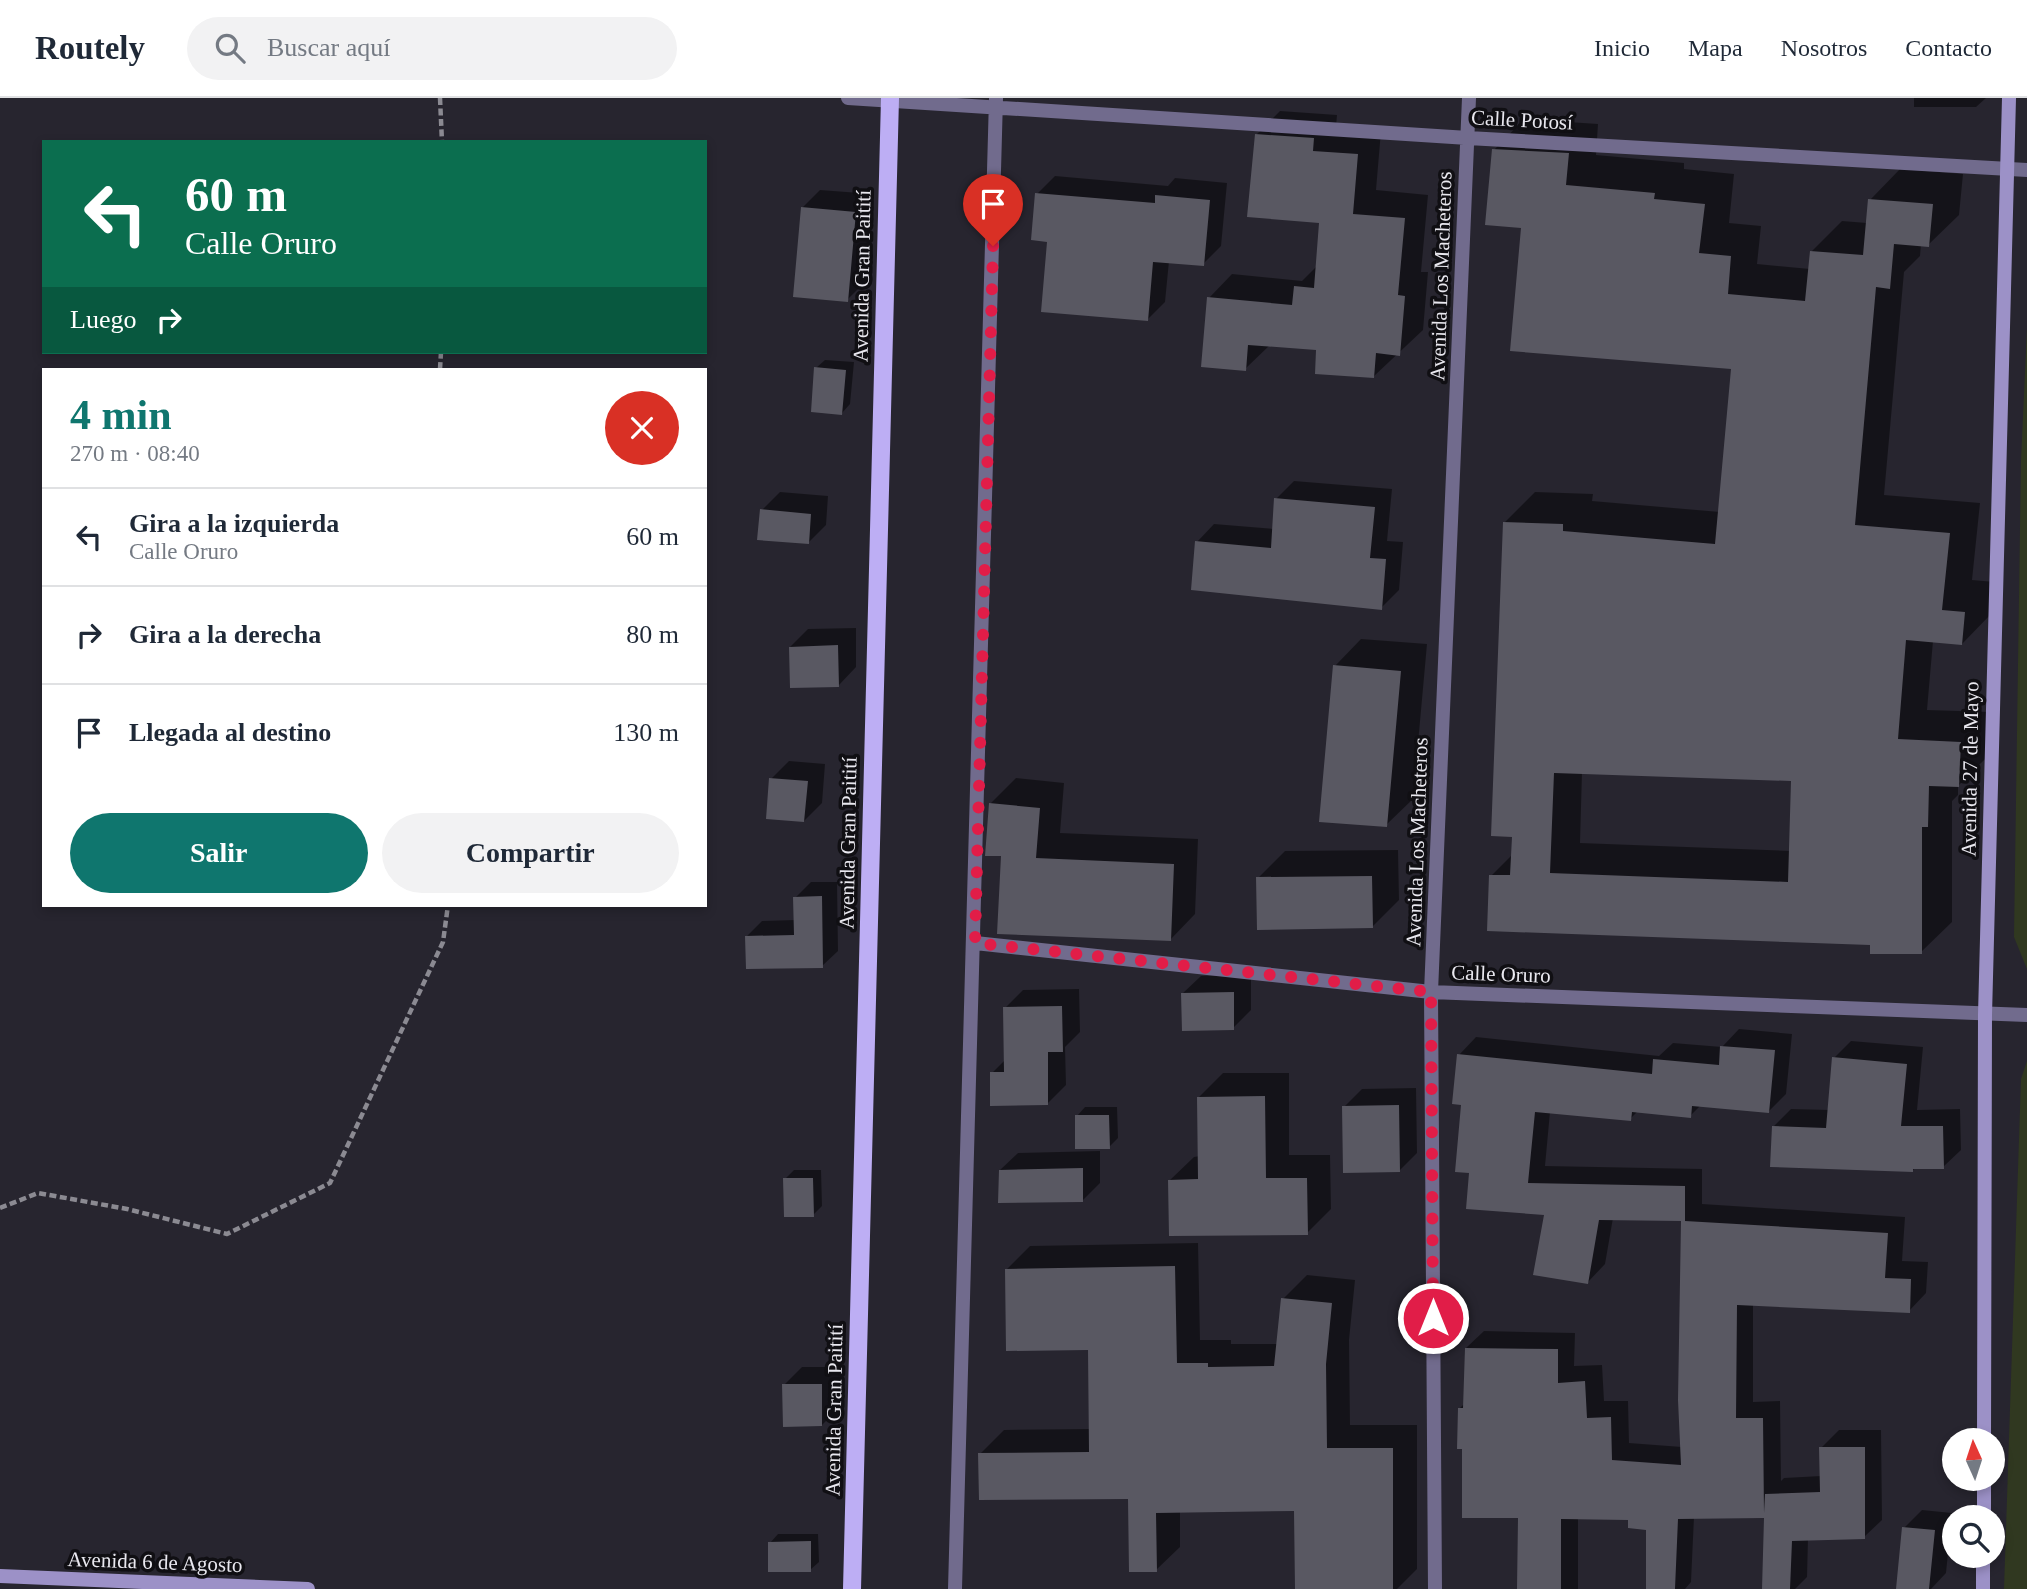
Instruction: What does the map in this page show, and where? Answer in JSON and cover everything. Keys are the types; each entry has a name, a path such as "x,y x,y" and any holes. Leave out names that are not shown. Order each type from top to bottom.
{"main road":[{"name":"Avenida 27 de Mayo","path":"1984,1428 1985,1015 2009,98"},
{"name":"Avenida Gran Paitití","path":"852,1589 890,99"},
{"path":"1983,1568 1983,1589"},
{"name":"Avenida 6 de Agosto","path":"0,1576 307,1589"}],"street":[{"name":"Calle Potosí","path":"848,98 996,102 1468,138 2027,170"},
{"name":"Avenida Los Macheteros","path":"1435,1589 1431,992 1469,98"},
{"path":"955,1589 975,943 996,102"},
{"name":"Calle Oruro","path":"975,943 1431,992 2027,1015"}],"path":[{"path":"440,98 442,140"},
{"path":"0,1208 38,1193 127,1209 227,1234 330,1184 443,942 448,907"}],"green space":[{"path":"2027,328 2027,969 2014,937 2021,460"},
{"path":"2027,1061 2027,1589 2004,1589 2005,1568 2021,1079"}],"building":[{"path":"1255,134 1314,138 1313,151 1358,154 1353,214 1405,218 1398,295 1405,296 1400,356 1376,353 1374,378 1315,374 1316,350 1248,345 1246,371 1201,367 1207,297 1292,305 1294,286 1314,288 1319,223 1247,217"},
{"path":"1492,149 1569,153 1566,185 1655,193 1654,199 1705,204 1699,253 1731,256 1728,294 1805,301 1810,251 1863,255 1868,199 1933,204 1929,247 1894,244 1890,289 1876,287 1855,525 1950,533 1942,610 1965,612 1962,645 1906,640 1898,739 1961,742 1959,787 1929,786 1928,827 1922,827 1922,954 1870,954 1870,945 1487,931 1489,875 1510,875 1512,837 1491,836 1503,522 1563,524 1563,531 1715,544 1731,369 1510,351 1521,228 1485,225","holes":["1554,773 1791,781 1788,882 1550,873"]},
{"path":"1035,193 1155,203 1155,195 1210,200 1204,266 1153,262 1148,321 1041,312 1047,242 1031,240"},
{"path":"801,207 856,212 848,302 793,297"},
{"path":"814,367 846,370 842,415 811,412"},
{"path":"1274,498 1375,507 1370,558 1386,559 1382,610 1191,590 1195,541 1271,548"},
{"path":"760,509 811,514 809,544 757,540"},
{"path":"838,645 839,687 790,688 789,647"},
{"path":"1333,665 1401,671 1387,827 1319,822"},
{"path":"769,778 808,781 804,822 766,819"},
{"path":"989,803 1040,808 1036,858 1174,864 1171,941 997,934 1001,856 985,856"},
{"path":"1372,876 1373,928 1257,930 1256,877"},
{"path":"822,896 823,968 746,969 745,936 794,935 793,897"},
{"path":"1234,992 1234,1030 1182,1031 1181,993"},
{"path":"1062,1006 1063,1052 1048,1052 1048,1105 990,1106 990,1072 1004,1072 1003,1007"},
{"path":"1720,1046 1775,1050 1769,1113 1692,1106 1691,1118 1632,1112 1631,1121 1535,1112 1528,1183 1685,1186 1685,1221 1888,1233 1885,1278 1911,1279 1910,1313 1737,1305 1736,1418 1763,1418 1764,1513 1765,1494 1820,1492 1819,1447 1865,1447 1865,1539 1792,1541 1790,1589 1762,1589 1764,1518 1678,1519 1675,1589 1646,1589 1646,1530 1628,1528 1628,1520 1561,1519 1561,1589 1517,1589 1518,1518 1462,1518 1462,1449 1457,1449 1458,1408 1463,1408 1465,1348 1558,1349 1558,1383 1585,1381 1587,1418 1611,1417 1612,1460 1681,1465 1678,1400 1681,1221 1599,1220 1588,1284 1533,1275 1544,1215 1466,1209 1469,1173 1455,1172 1461,1105 1452,1104 1457,1054 1652,1074 1653,1059 1719,1065"},
{"path":"1832,1057 1907,1064 1901,1126 1943,1126 1944,1169 1913,1169 1913,1172 1770,1167 1772,1126 1826,1128"},
{"path":"1265,1096 1266,1178 1307,1178 1308,1235 1169,1236 1168,1180 1198,1179 1197,1097"},
{"path":"1399,1105 1400,1172 1343,1173 1342,1106"},
{"path":"1075,1115 1109,1115 1110,1149 1075,1149"},
{"path":"1083,1168 1083,1202 998,1203 999,1170"},
{"path":"783,1178 813,1178 814,1217 784,1217"},
{"path":"1175,1266 1177,1363 1208,1363 1208,1367 1274,1366 1281,1298 1332,1303 1326,1364 1327,1448 1393,1448 1393,1589 1295,1589 1294,1511 1156,1513 1157,1572 1129,1572 1128,1499 979,1500 978,1453 1089,1452 1088,1350 1006,1351 1005,1269"},
{"path":"782,1384 822,1384 822,1426 783,1427"},
{"path":"1902,1527 1935,1530 1929,1589 1896,1589"},
{"path":"811,1541 811,1572 768,1572 768,1542"}],"route":[{"path":"993,246 975,943 1431,992 1433,1318"}]}
